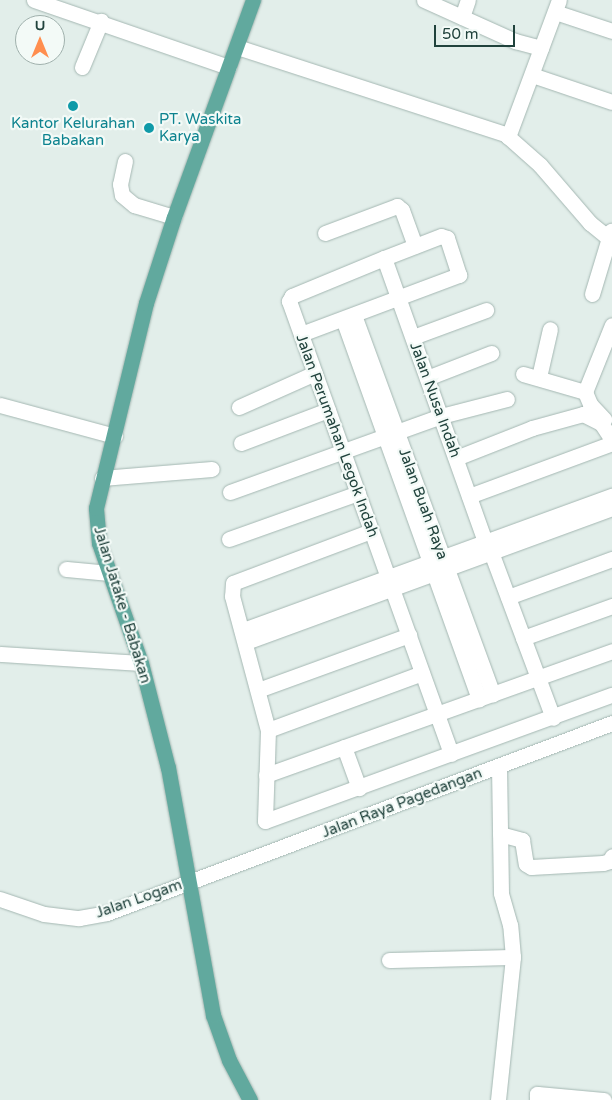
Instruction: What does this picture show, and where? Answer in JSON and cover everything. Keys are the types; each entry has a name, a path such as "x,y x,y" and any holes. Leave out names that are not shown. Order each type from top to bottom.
{"main road":[{"name":"Jalan Jatake - Babakan","path":"250,1100 229,1060 213,1015 191,882 168,768 141,663 96,526 102,478 115,436 146,303 174,217 253,0"}],"street":[{"path":"34,0 101,21 230,67"},
{"path":"424,0 515,41 541,48"},
{"path":"462,17 468,0"},
{"path":"508,137 557,6 612,31"},
{"path":"82,67 101,21"},
{"path":"237,47 474,122 508,137 540,165 590,223 611,236 592,294"},
{"path":"532,75 612,102"},
{"path":"125,161 120,184 122,195 134,205 174,217"},
{"path":"325,233 397,206 402,210 414,246"},
{"path":"301,334 460,274 444,236 384,258"},
{"name":"Jalan Perumahan Legok Indah","path":"384,258 292,296 289,303 451,754"},
{"name":"Jalan Nusa Indah","path":"384,258 488,547"},
{"path":"412,337 486,310"},
{"name":"Jalan Buah Raya","path":"348,317 438,565 478,699"},
{"path":"585,392 612,325"},
{"path":"539,377 550,329"},
{"path":"427,378 491,353"},
{"path":"239,407 315,373"},
{"path":"523,374 539,377 585,392 598,414 612,424"},
{"path":"230,492 440,416 507,399"},
{"path":"0,405 115,436"},
{"path":"241,443 328,410"},
{"path":"456,458 532,428 583,414 601,423 612,442 469,496"},
{"path":"102,478 212,469"},
{"path":"229,538 358,493"},
{"path":"488,547 612,496"},
{"path":"245,636 488,547 612,508"},
{"path":"372,531 233,583 232,596 245,636 268,730 263,817 269,822 612,695"},
{"path":"488,547 553,718"},
{"path":"508,597 612,560"},
{"name":"Jalan Buah Raya","path":"438,565 493,694"},
{"path":"66,569 110,573"},
{"path":"523,638 612,606"},
{"path":"258,690 409,636"},
{"path":"266,775 612,651"},
{"path":"0,654 141,663"},
{"path":"268,730 422,673"},
{"name":"Jalan Raya Pagedangan","path":"191,882 612,723"},
{"path":"344,747 360,788"},
{"path":"498,1100 513,958 510,925 501,893 499,766"},
{"path":"500,834 522,840 526,864 531,867 603,863 612,856"},
{"name":"Jalan Logam","path":"0,899 44,914 79,918 107,913 191,882"},
{"path":"389,960 513,958"},
{"path":"537,1100 537,1094 604,1100"}],"place":[{"name":"Kantor Kelurahan Babakan","path":"73,106"},
{"name":"PT. Waskita Karya","path":"149,128"}]}
